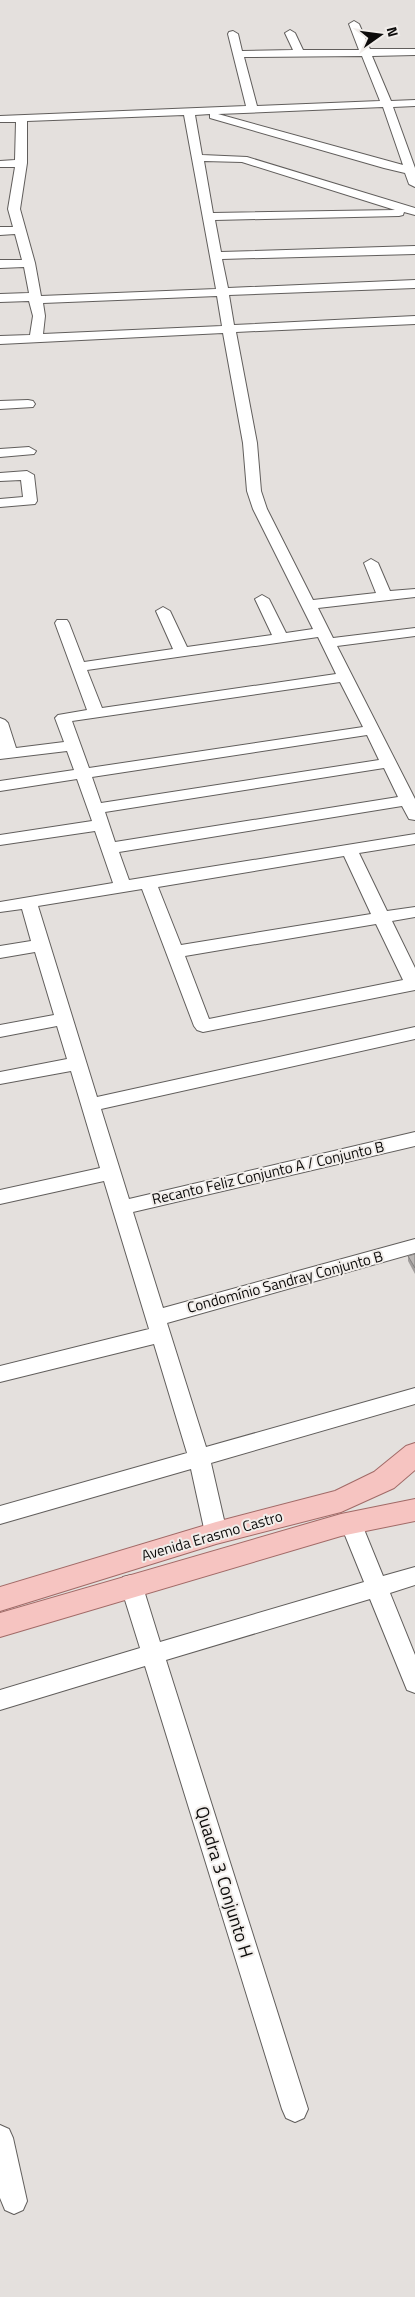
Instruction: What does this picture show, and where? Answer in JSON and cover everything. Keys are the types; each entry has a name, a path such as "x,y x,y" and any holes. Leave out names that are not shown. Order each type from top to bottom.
{"main road":[{"name":"Avenida Erasmo Castro","path":"0,1599 216,1533 340,1501 384,1480 415,1454"},
{"name":"Avenida Erasmo Castro","path":"0,1625 131,1584 351,1523 390,1513 415,1510"}],"street":[{"path":"354,24 410,156 410,170 415,184"},
{"path":"290,33 300,54"},
{"path":"234,34 252,109"},
{"path":"238,54 415,52"},
{"path":"0,119 415,102"},
{"path":"194,111 197,158 250,443 254,491 260,509 415,815"},
{"path":"194,111 388,166 410,170"},
{"path":"22,118 21,163 15,213 39,316 36,338"},
{"path":"197,158 224,157 243,159 415,212 208,217"},
{"path":"0,164 21,163"},
{"path":"0,197 16,197"},
{"path":"0,231 19,230"},
{"path":"214,256 415,250"},
{"path":"0,264 28,263"},
{"path":"0,298 415,284"},
{"path":"0,340 415,320"},
{"path":"0,405 28,404"},
{"path":"0,453 29,452"},
{"path":"0,477 27,475 30,501 0,503"},
{"path":"371,563 386,596"},
{"path":"309,605 415,593"},
{"path":"262,599 281,638"},
{"path":"163,611 182,652"},
{"path":"62,623 96,714"},
{"path":"78,667 281,638 413,637"},
{"path":"123,887 63,718 345,677"},
{"path":"0,723 5,754 73,746"},
{"path":"0,786 372,730"},
{"path":"0,840 98,817 388,763"},
{"path":"109,848 407,800"},
{"path":"0,907 415,839"},
{"path":"148,883 203,1026 414,984 349,850"},
{"path":"28,902 199,1458 216,1533"},
{"path":"175,952 415,912"},
{"path":"0,952 41,945"},
{"path":"0,1031 64,1019"},
{"path":"90,1105 415,1032"},
{"path":"0,1078 77,1063"},
{"name":"Recanto Feliz Conjunto A / Conjunto B","path":"122,1208 415,1139"},
{"path":"0,1198 111,1172"},
{"name":"Condomínio Sandray Conjunto B","path":"158,1326 415,1246"},
{"path":"0,1374 158,1326"},
{"path":"0,1515 415,1396"},
{"path":"351,1523 415,1683"},
{"path":"0,1700 415,1576"},
{"path":"131,1584 153,1654"},
{"name":"Quadra 3 Conjunto H","path":"153,1654 295,2109"},
{"path":"0,2138 14,2200"}],"building":[{"path":"415,1254 415,1268 408,1256"}]}
